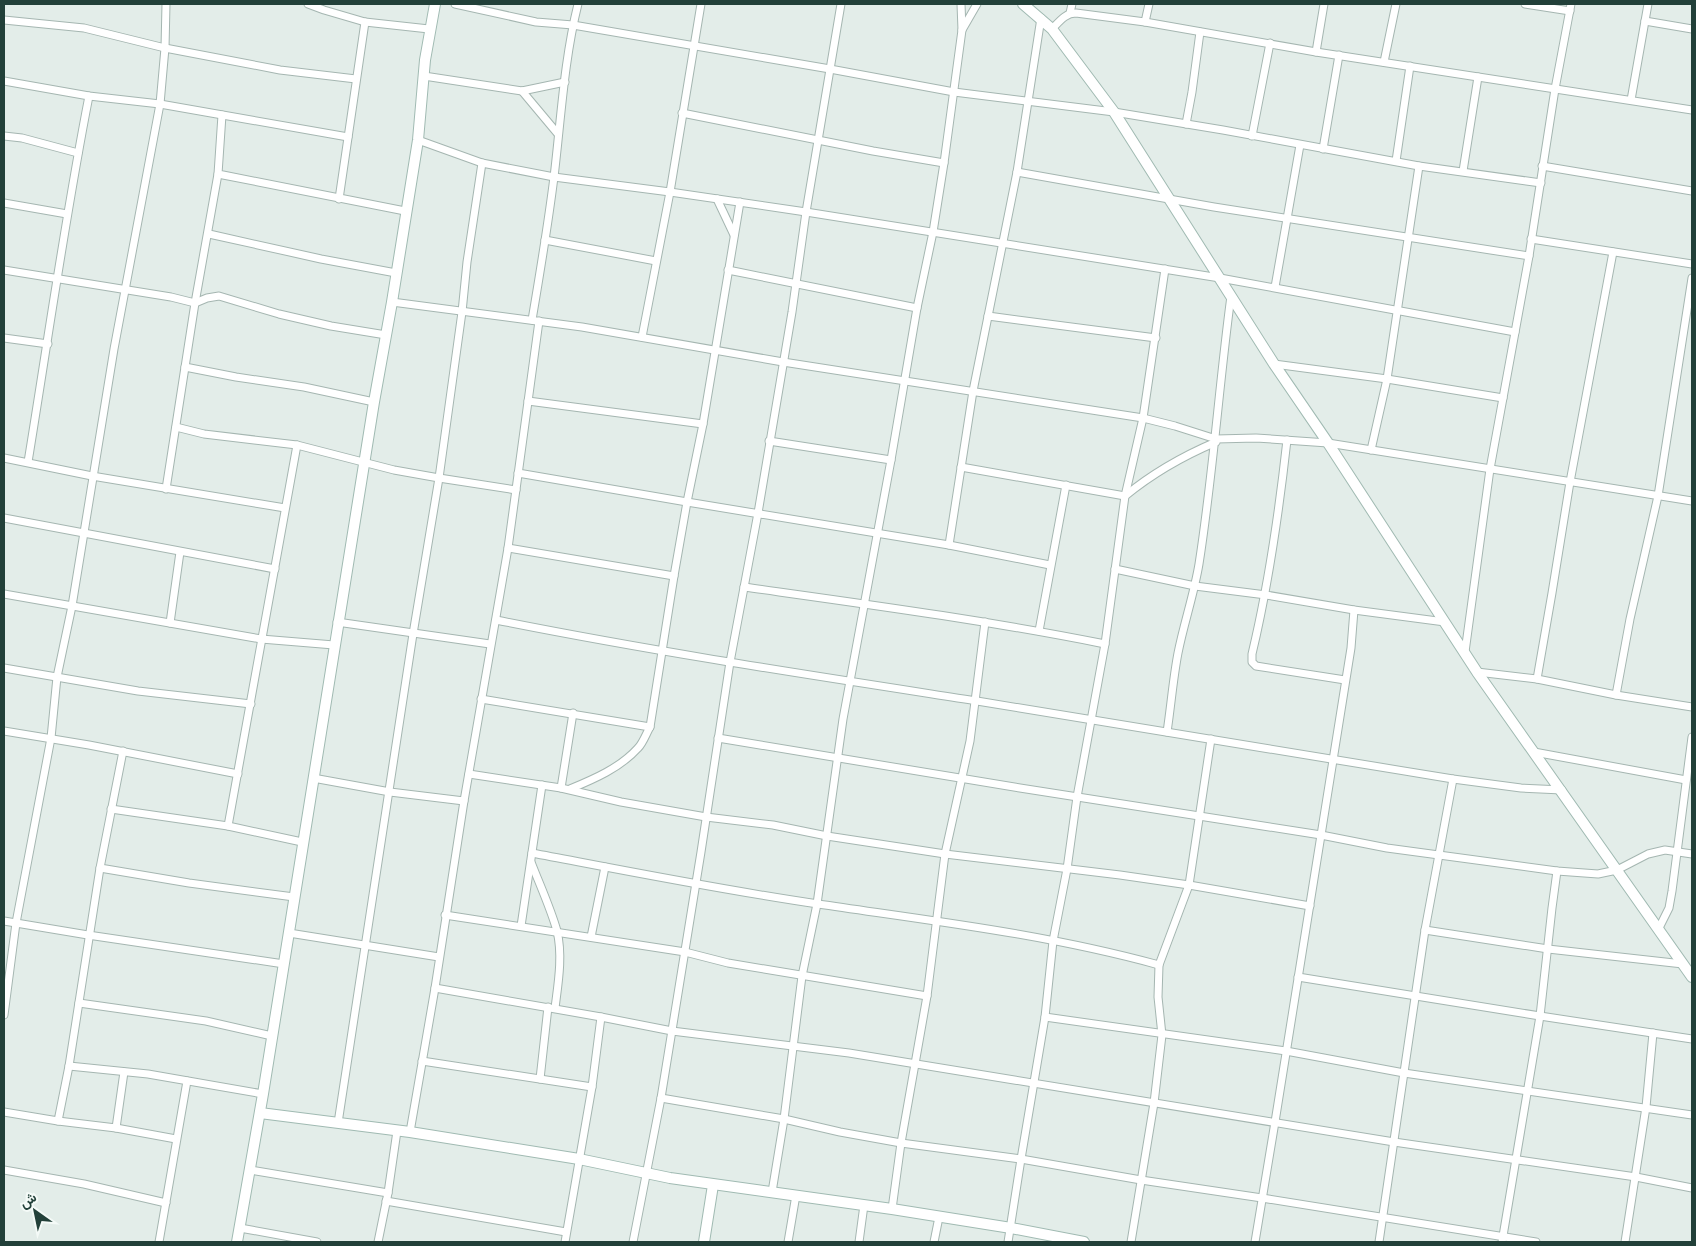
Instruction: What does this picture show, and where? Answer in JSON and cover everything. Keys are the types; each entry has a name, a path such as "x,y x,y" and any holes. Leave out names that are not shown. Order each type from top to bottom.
{"street":[{"path":"4,1015 16,923 51,738 57,677 72,606 114,349 160,104 165,48 166,4"},
{"path":"312,4 324,10 365,22 429,29"},
{"path":"237,1242 260,1113 302,842 418,140 429,29 434,4"},
{"path":"454,4 536,22 573,26 694,46 954,92 1114,112 1418,166 1541,183"},
{"path":"410,1132 435,988 468,774 508,548 528,401 558,134 573,26 578,4"},
{"path":"642,336 670,192 701,4"},
{"path":"633,1242 662,1098 730,662 784,362 797,284 806,212 841,4"},
{"path":"772,1192 784,1119 802,976 817,904 837,758 944,163 962,30 961,4"},
{"path":"962,30 977,4"},
{"path":"1023,4 1052,29 1114,112 1274,364 1328,443 1477,672 1692,977"},
{"path":"1052,29 1070,13 1072,4"},
{"path":"1145,22 1149,4"},
{"path":"1316,52 1324,4"},
{"path":"1384,62 1396,4"},
{"path":"1465,652 1490,469 1529,256 1542,166 1570,7 1526,4"},
{"path":"1631,100 1648,4"},
{"path":"1070,13 1145,22 1316,52 1692,110"},
{"path":"949,544 973,391 1017,172 1041,18"},
{"path":"4,20 84,28 165,48 280,70 356,79"},
{"path":"1645,21 1692,29"},
{"path":"339,199 365,22"},
{"path":"1186,124 1200,32"},
{"path":"1252,136 1270,44"},
{"path":"1323,149 1339,55"},
{"path":"1396,162 1410,66"},
{"path":"424,76 522,91 565,82"},
{"path":"1464,171 1478,77"},
{"path":"4,81 89,96 160,104 222,114 348,137"},
{"path":"522,91 558,134"},
{"path":"28,462 67,214 89,96"},
{"path":"682,113 944,163"},
{"path":"166,489 195,304 209,234 218,174 222,114"},
{"path":"4,136 22,138 78,153"},
{"path":"418,140 482,163 554,177 740,202 1165,269 1274,287 1515,332"},
{"path":"1274,287 1300,145"},
{"path":"338,1123 413,634 439,478 482,163"},
{"path":"1371,450 1386,378 1418,166"},
{"path":"1542,166 1692,191"},
{"path":"1017,172 1214,207 1529,256"},
{"path":"218,174 405,211"},
{"path":"717,199 734,235"},
{"path":"569,790 594,779 619,764 639,747 650,727 661,650 687,502 704,424 740,202"},
{"path":"4,203 67,214"},
{"path":"209,234 396,274"},
{"path":"1531,238 1692,264"},
{"path":"545,240 656,261"},
{"path":"1537,680 1570,482 1613,252"},
{"path":"1008,1242 1045,1017 1053,941 1105,644 1125,496 1142,418 1156,338 1165,269"},
{"path":"4,270 171,297 195,304 207,298 219,296 279,314 330,326 386,335"},
{"path":"728,270 917,308"},
{"path":"1616,695 1630,619 1658,496 1692,278"},
{"path":"1167,732 1178,654 1195,586 1216,440 1231,296"},
{"path":"392,302 642,336 784,362 1142,418 1216,440 1256,438 1328,443 1692,502"},
{"path":"988,316 1156,338"},
{"path":"4,338 48,344"},
{"path":"1274,364 1386,378 1502,398"},
{"path":"185,367 304,387 374,402"},
{"path":"528,401 704,424"},
{"path":"176,427 214,436 297,445 364,463 439,478 516,490"},
{"path":"1125,496 1142,481 1162,468 1216,440"},
{"path":"1287,440 1281,498 1266,595 1252,654 1252,662 1256,666 1345,680"},
{"path":"769,441 891,460"},
{"path":"228,826 297,445"},
{"path":"4,458 92,476 285,508"},
{"path":"960,467 1125,496"},
{"path":"518,472 758,514 949,544 1050,565"},
{"path":"1039,631 1066,485"},
{"path":"4,518 274,570"},
{"path":"508,548 674,576"},
{"path":"170,622 180,552"},
{"path":"1115,569 1195,586 1445,622"},
{"path":"744,587 985,622 1105,644"},
{"path":"4,594 261,639 334,645"},
{"path":"1255,1242 1310,906 1354,610"},
{"path":"496,620 850,682 1452,779 1521,788 1562,790"},
{"path":"338,622 490,644"},
{"path":"892,1209 901,1143 916,1064 945,854 970,741 985,622"},
{"path":"4,668 172,696 251,704"},
{"path":"1477,672 1537,680 1692,707"},
{"path":"481,699 650,727"},
{"path":"561,788 573,713"},
{"path":"4,731 123,751 238,774"},
{"path":"1658,930 1669,908 1672,891 1692,737"},
{"path":"718,738 1321,835 1439,856 1558,871 1593,875 1616,870 1648,854 1665,850 1692,854"},
{"path":"1131,1242 1154,1103 1162,1035 1158,997 1159,965 1189,885 1211,739"},
{"path":"58,1121 79,1003 88,935 110,810 123,751"},
{"path":"1534,752 1686,780"},
{"path":"468,774 561,788 621,802 706,817 773,825 827,836 945,854 1189,885 1310,906"},
{"path":"313,778 390,792 464,801"},
{"path":"1378,1242 1425,930 1452,779"},
{"path":"521,926 542,785"},
{"path":"110,810 228,826 302,842"},
{"path":"532,854 817,904 998,929 1108,951 1159,965"},
{"path":"531,862 557,931 559,952 559,978 551,1008 540,1079"},
{"path":"591,937 606,867"},
{"path":"100,868 294,897"},
{"path":"1502,1240 1540,1016 1558,871"},
{"path":"446,915 685,952 728,963 926,996"},
{"path":"4,921 284,964"},
{"path":"1425,930 1548,948 1683,964"},
{"path":"289,933 439,957"},
{"path":"1298,977 1540,1016 1692,1038"},
{"path":"435,988 672,1031 792,1045 916,1064 1394,1142 1636,1177 1692,1188"},
{"path":"79,1003 206,1021 272,1036"},
{"path":"564,1242 592,1087 601,1017"},
{"path":"1045,1017 1286,1051 1404,1073 1692,1115"},
{"path":"1625,1242 1646,1107 1653,1033"},
{"path":"422,1062 592,1087"},
{"path":"68,1066 187,1081 263,1094"},
{"path":"116,1128 124,1072"},
{"path":"159,1242 187,1081"},
{"path":"662,1098 784,1119 901,1143 1021,1159 1141,1180 1383,1217 1502,1240 1536,1242"},
{"path":"4,1112 116,1128 176,1139"},
{"path":"260,1113 410,1132 579,1159 647,1174 713,1185 892,1209 1084,1242"},
{"path":"378,1242 397,1131"},
{"path":"4,1170 84,1184 166,1202"},
{"path":"250,1170 566,1232"},
{"path":"704,1242 713,1185"},
{"path":"788,1242 796,1195"},
{"path":"859,1242 864,1205"},
{"path":"934,1242 939,1217"},
{"path":"240,1228 318,1242"}]}
